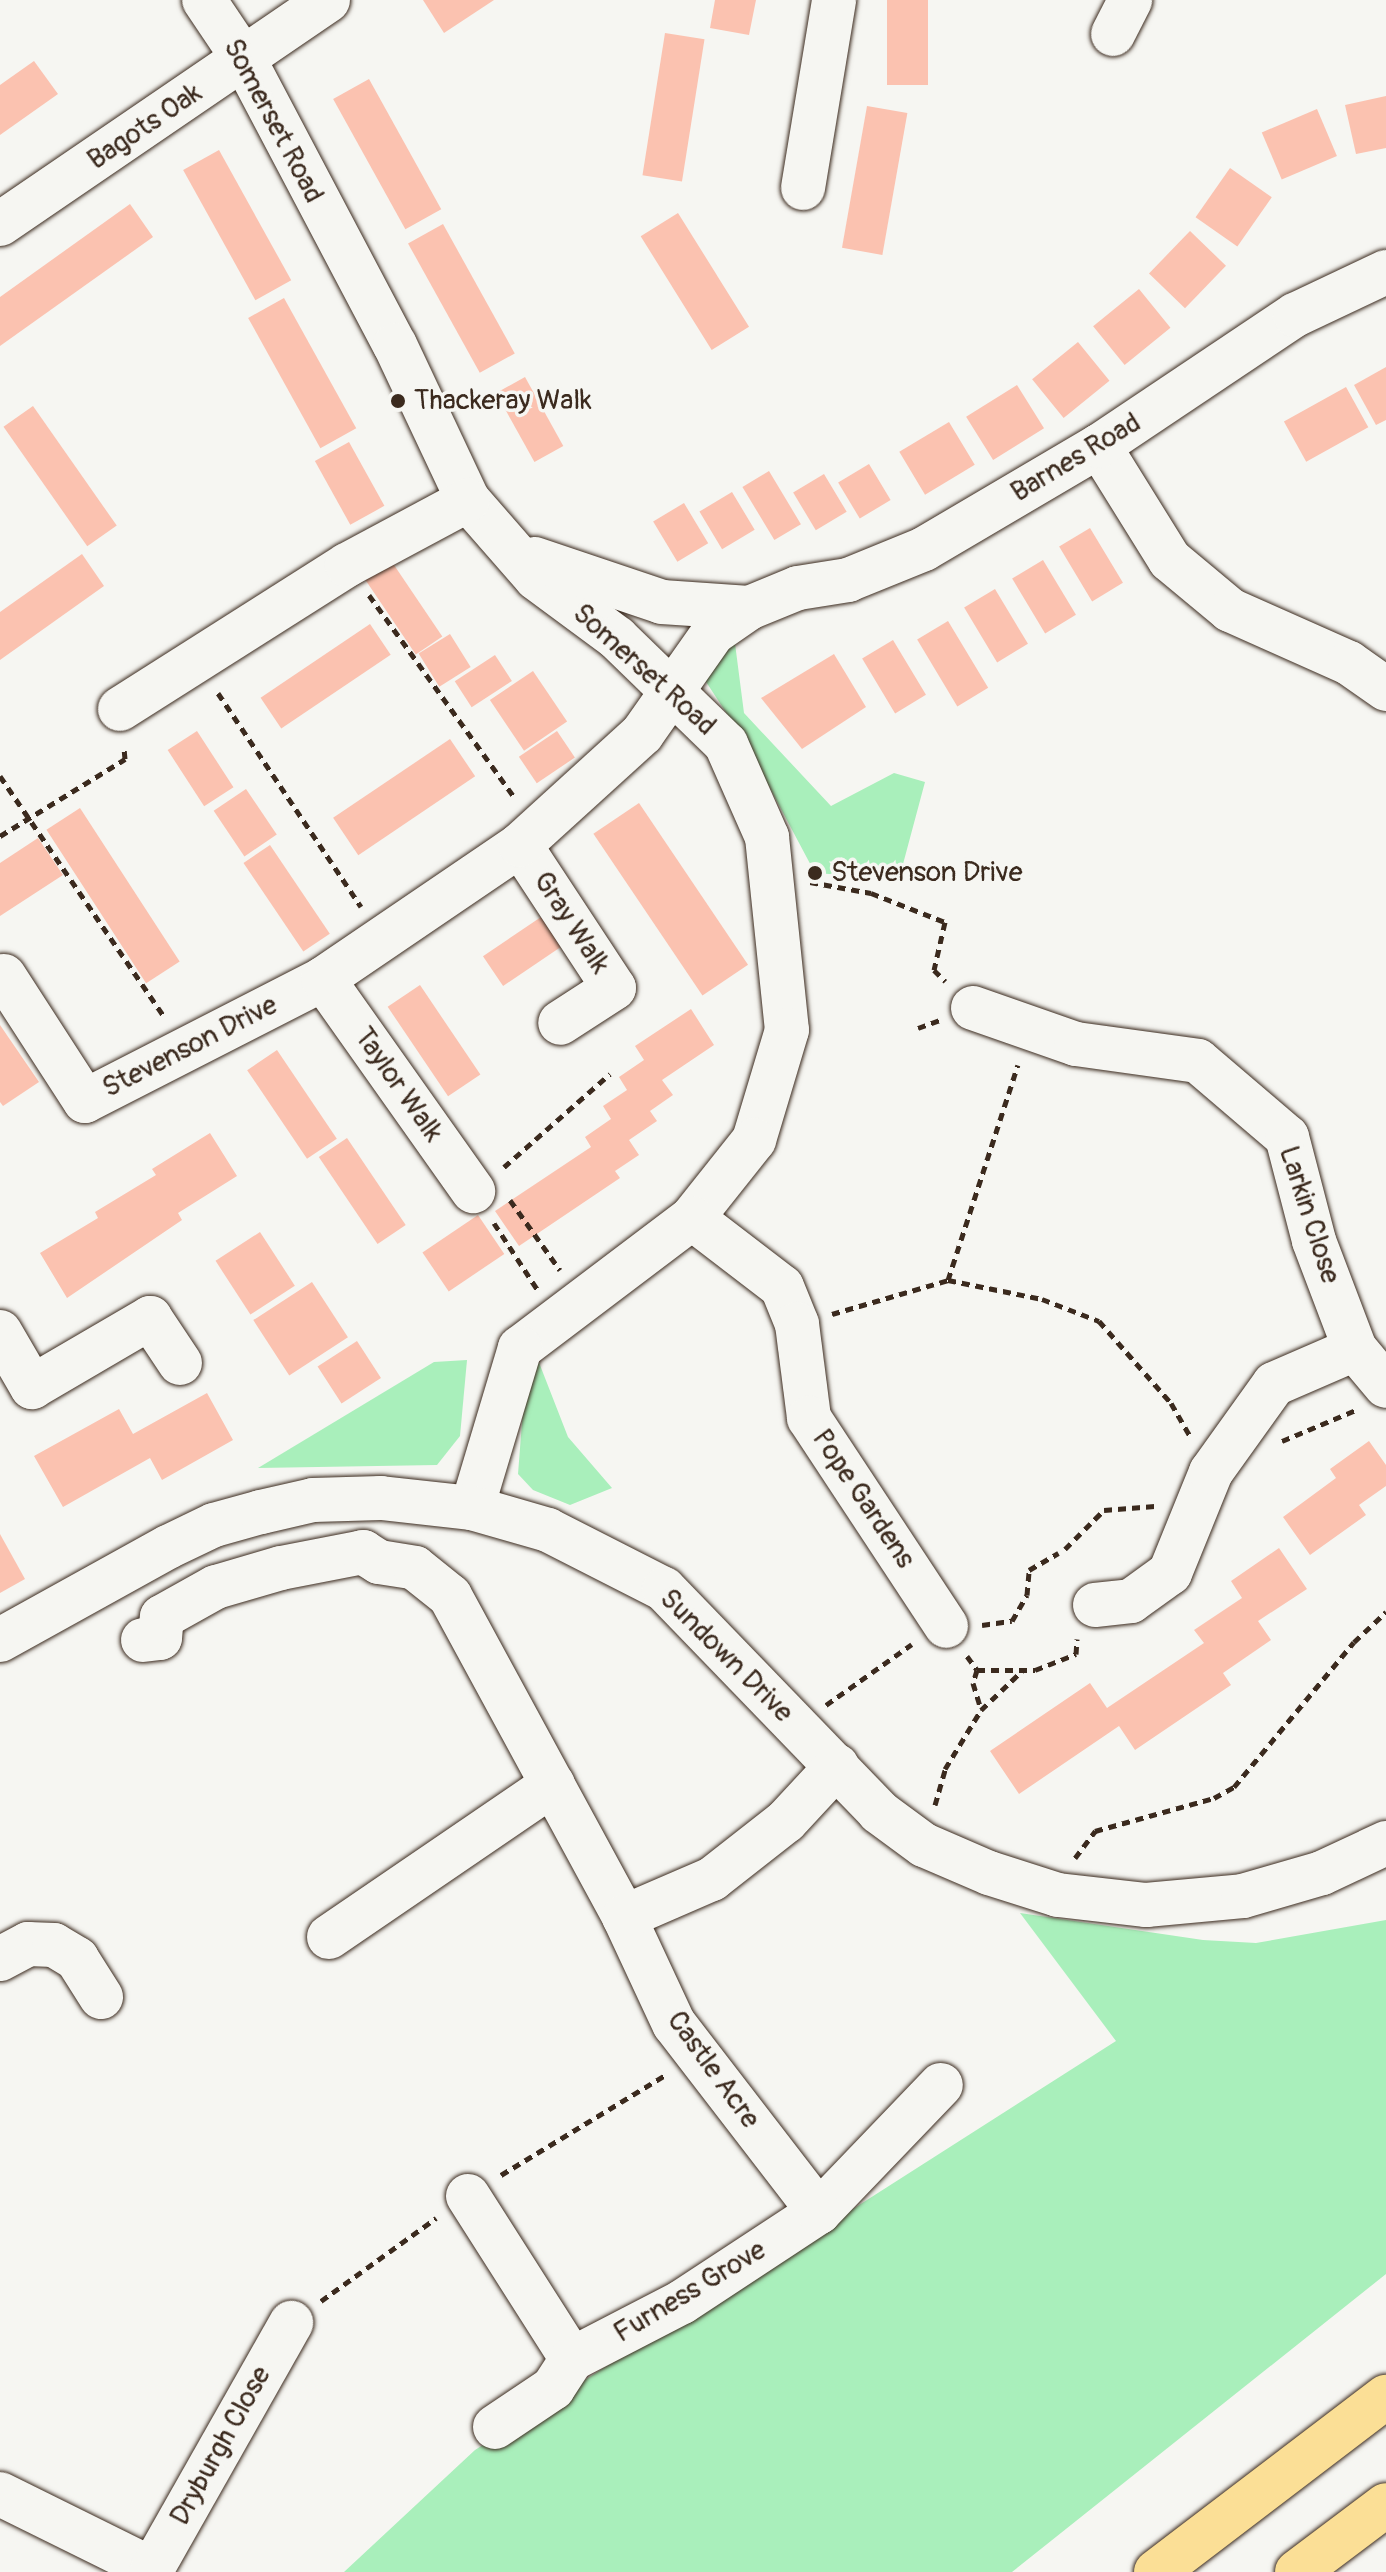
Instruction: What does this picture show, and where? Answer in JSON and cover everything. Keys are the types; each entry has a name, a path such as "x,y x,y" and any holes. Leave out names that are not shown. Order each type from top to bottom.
{"highway":[{"path":"1156,2572 1386,2397"},
{"path":"1297,2572 1386,2505"}],"street":[{"name":"Somerset Road","path":"204,0 245,61 395,345 468,500 536,578 617,638 667,691 726,744 767,837 787,1030 754,1140 692,1218 520,1348 472,1508"},
{"name":"Bagots Oak","path":"0,224 245,61 328,0"},
{"path":"803,188 834,0"},
{"name":"Barnes Road","path":"667,691 713,633 749,608 798,588 848,580 924,549 1099,446 1295,315 1386,272"},
{"path":"1099,446 1170,560 1230,610 1349,663 1386,689"},
{"path":"120,709 197,663 347,565 468,500"},
{"name":"Barnes Road","path":"509,548 662,602 749,608"},
{"name":"Stevenson Drive","path":"4,976 85,1101 323,979 529,837 642,734 667,691"},
{"name":"Gray Walk","path":"529,837 614,988 560,1023"},
{"name":"Taylor Walk","path":"323,979 483,1184"},
{"name":"Larkin Close","path":"973,1008 1076,1044 1198,1061 1287,1137 1314,1241 1355,1349 1378,1395"},
{"name":"Pope Gardens","path":"692,1218 782,1287 797,1324 809,1418 946,1626"},
{"path":"3,1337 32,1387 150,1318 180,1363"},
{"path":"1101,1612 1170,1573 1211,1472 1274,1384 1355,1349"},
{"name":"Sundown Drive","path":"0,1640 168,1547 237,1519 313,1500 381,1498 472,1508 548,1530 664,1589 879,1812 924,1845 989,1873 1058,1895 1146,1905 1243,1896 1322,1873 1386,1843"},
{"name":"Castle Acre","path":"143,1640 160,1638 162,1617 216,1587 363,1552 379,1562 415,1568 553,1784 624,1917 674,2024 819,2212"},
{"path":"624,1917 712,1879 786,1821 837,1766"},
{"path":"329,1937 553,1784"},
{"path":"0,1959 28,1944 54,1945 77,1959 101,1997"},
{"name":"Furness Grove","path":"572,2359 682,2302 819,2212 941,2085"},
{"path":"468,2196 572,2359 553,2388 495,2427"},
{"name":"Dryburgh Close","path":"0,2494 152,2569 291,2323"}],"path":[{"path":"347,565 529,837"},
{"path":"197,663 334,861 380,940"},
{"path":"0,836 125,759 120,709"},
{"path":"0,776 185,1048"},
{"path":"771,874 871,893 945,922 934,970 973,1008"},
{"path":"948,1280 1028,1027"},
{"path":"483,1184 610,1074"},
{"path":"483,1184 570,1311"},
{"path":"483,1184 570,1311"},
{"path":"797,1324 948,1280 1042,1299 1099,1321 1171,1403 1211,1472"},
{"path":"1275,1444 1378,1395"},
{"path":"1065,1549 1104,1510 1165,1508"},
{"path":"977,1670 1023,1670 1076,1654 1101,1612"},
{"path":"1058,1895 1080,1847 1095,1831 1214,1798 1248,1776 1354,1642 1386,1612"},
{"path":"946,1626 977,1670"},
{"path":"977,1670 973,1683 981,1710"},
{"path":"924,1845 945,1769 981,1710 1023,1670"},
{"path":"291,2323 468,2196 699,2055"}],"green space":[{"path":"733,628 744,713 831,806 894,773 925,782 899,879 815,873 746,743 695,665"},
{"path":"467,1360 460,1436 437,1465 258,1468 434,1362"},
{"path":"538,1360 568,1437 612,1488 570,1505 533,1490 518,1474 524,1397"},
{"path":"1020,1913 1203,1940 1256,1943 1386,1920 1386,2274 1012,2572 344,2572 475,2450 1116,2041"}],"building":[{"path":"423,0 494,0 444,33"},
{"path":"715,0 756,0 749,35 710,28"},
{"path":"887,0 928,0 928,85 887,85"},
{"path":"665,33 705,39 682,181 642,175"},
{"path":"34,61 58,94 0,135 0,85"},
{"path":"369,79 441,209 405,229 333,99"},
{"path":"1386,96 1386,148 1356,154 1345,105"},
{"path":"867,106 907,113 882,255 842,248"},
{"path":"1317,109 1337,156 1282,179 1262,132"},
{"path":"219,150 291,280 255,300 183,170"},
{"path":"1230,168 1272,197 1237,246 1196,217"},
{"path":"130,204 153,237 0,346 0,297"},
{"path":"678,213 749,327 712,350 641,236"},
{"path":"443,224 515,353 480,373 408,243"},
{"path":"1190,231 1226,266 1185,308 1149,273"},
{"path":"1139,289 1170,328 1125,365 1093,326"},
{"path":"284,298 356,428 320,448 248,318"},
{"path":"1078,342 1109,381 1064,418 1032,379"},
{"path":"1386,367 1386,420 1376,425 1354,385"},
{"path":"525,377 563,446 534,462 496,393"},
{"path":"1017,385 1044,428 993,460 966,417"},
{"path":"1346,387 1368,427 1306,462 1284,421"},
{"path":"33,406 117,526 87,546 4,427"},
{"path":"949,422 975,465 925,495 899,452"},
{"path":"349,442 384,506 350,525 315,461"},
{"path":"869,464 891,500 860,519 838,483"},
{"path":"769,471 801,524 774,540 742,487"},
{"path":"824,474 847,512 816,530 793,493"},
{"path":"732,492 755,530 722,549 699,512"},
{"path":"684,503 708,543 677,562 653,522"},
{"path":"1090,528 1123,583 1092,601 1059,547"},
{"path":"82,554 104,586 0,660 0,612"},
{"path":"1043,560 1076,615 1045,633 1012,579"},
{"path":"392,562 442,637 416,655 365,580"},
{"path":"995,589 1028,644 997,662 964,608"},
{"path":"948,621 988,688 957,706 917,640"},
{"path":"370,624 391,655 281,728 261,698"},
{"path":"450,634 471,667 439,687 419,654"},
{"path":"893,640 926,695 895,713 862,659"},
{"path":"834,654 866,707 802,749 761,698"},
{"path":"495,655 512,681 472,707 455,681"},
{"path":"533,671 567,722 524,751 490,700"},
{"path":"197,731 233,787 204,806 168,750"},
{"path":"557,731 575,758 537,783 519,757"},
{"path":"450,739 475,776 358,855 333,818"},
{"path":"246,789 277,835 244,856 214,811"},
{"path":"639,803 748,965 702,995 593,834"},
{"path":"80,808 180,961 146,983 46,830"},
{"path":"38,838 63,875 0,916 0,863"},
{"path":"270,845 330,934 303,952 243,863"},
{"path":"541,917 561,947 503,986 483,956"},
{"path":"420,985 480,1075 448,1096 388,1007"},
{"path":"691,1009 714,1045 662,1080 673,1095 650,1111 657,1121 629,1140 639,1155 615,1171 620,1178 519,1246 495,1211 591,1147 585,1137 611,1119 603,1106 627,1090 619,1077 644,1060 635,1046"},
{"path":"0,1025 39,1082 3,1106 0,1102"},
{"path":"277,1050 337,1139 307,1159 247,1070"},
{"path":"210,1133 237,1176 178,1213 182,1220 67,1298 40,1253 98,1218 95,1212 156,1175 152,1169"},
{"path":"347,1138 406,1225 378,1244 319,1157"},
{"path":"478,1215 504,1254 449,1291 422,1252"},
{"path":"260,1232 295,1286 250,1315 216,1261"},
{"path":"312,1282 348,1337 289,1375 253,1320"},
{"path":"357,1341 381,1378 342,1403 318,1367"},
{"path":"207,1393 233,1440 162,1480 150,1458 63,1507 34,1456 119,1409 133,1434"},
{"path":"1369,1441 1386,1465 1386,1486 1359,1505 1366,1515 1310,1555 1283,1517 1336,1478 1330,1469"},
{"path":"0,1534 25,1579 0,1593"},
{"path":"1279,1548 1307,1589 1258,1621 1271,1640 1223,1673 1231,1685 1135,1750 1119,1726 1019,1794 990,1751 1090,1683 1107,1708 1204,1643 1194,1630 1242,1598 1231,1581"}],"place":[{"name":"Thackeray Walk","path":"398,401"},
{"name":"Stevenson Drive","path":"815,873"}]}
